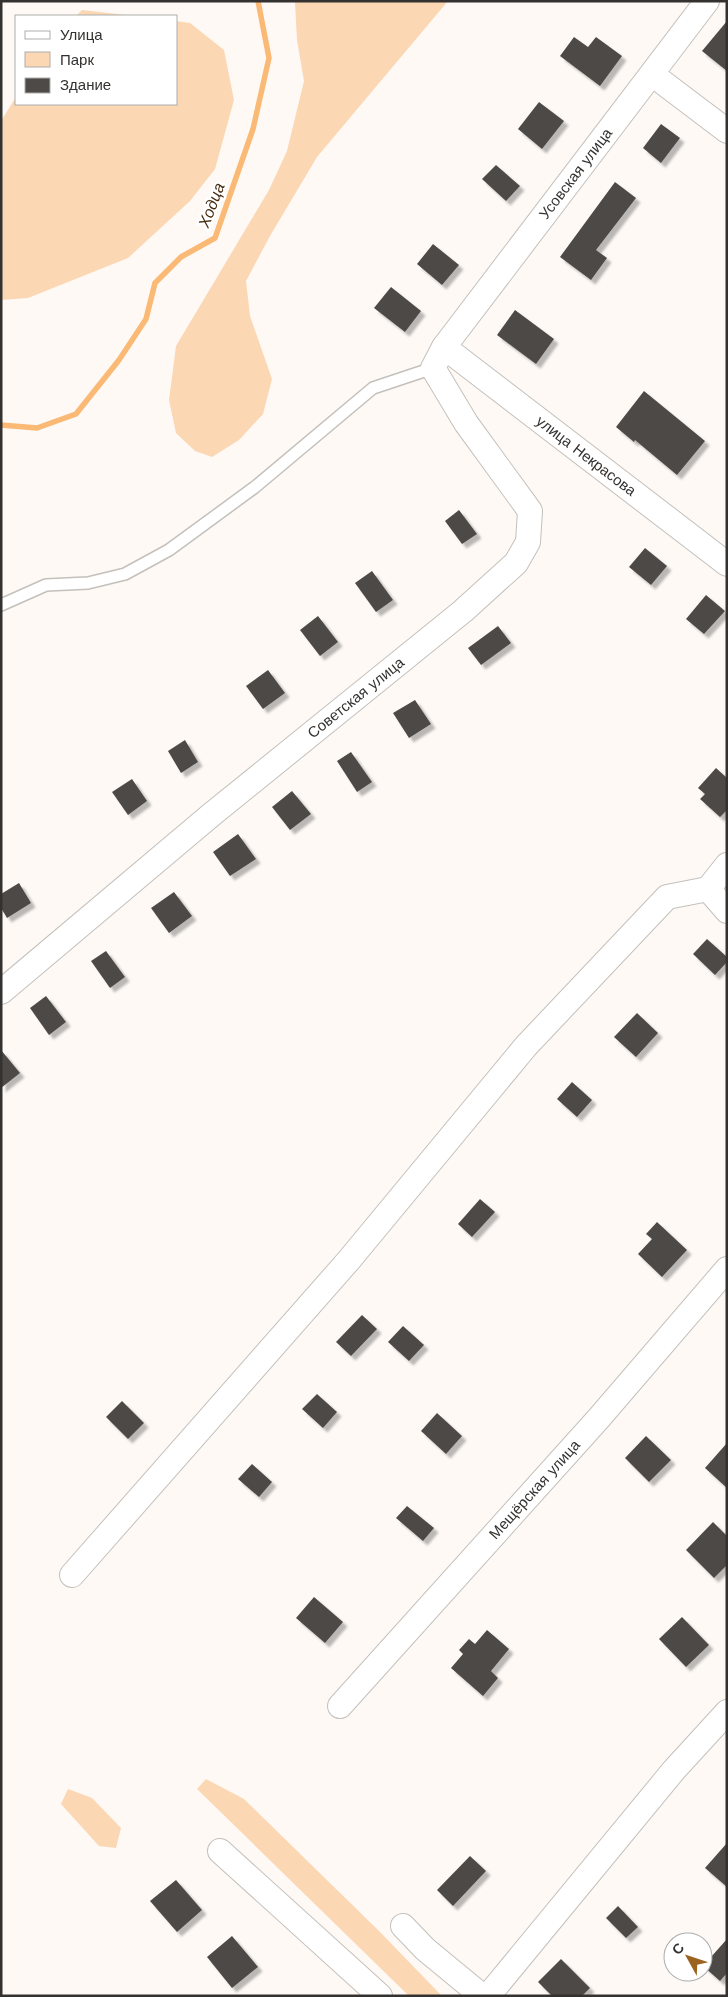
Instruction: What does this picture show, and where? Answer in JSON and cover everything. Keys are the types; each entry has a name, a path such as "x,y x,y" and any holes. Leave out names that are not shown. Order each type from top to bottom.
{"street":[{"name":"Усовская улица","path":"444,347 653,75 707,1"},
{"path":"653,75 727,131"},
{"path":"433,368 444,347"},
{"name":"улица Некрасова","path":"444,347 727,564"},
{"name":"Советская улица","path":"1,992 211,815 463,612 516,563 528,542 530,511 466,423 433,368"},
{"path":"72,1575 349,1260 526,1046 667,898 708,889 727,865"},
{"path":"708,889 727,911"},
{"name":"Мещёрская улица","path":"340,1706 599,1418 727,1269"},
{"path":"488,1996 674,1770 727,1712"},
{"path":"220,1851 380,1996"},
{"path":"403,1926 425,1949 482,1996"}],"lane":[{"path":"1,605 46,586 88,583 125,574 169,550 255,487 373,388 433,368"}],"green space":[{"path":"448,1 317,157 270,236 246,281 250,316 272,379 263,414 239,440 212,457 195,451 176,433 169,400 176,346 269,190 287,151 304,81 297,40 295,2"},
{"path":"82,10 125,15 77,15"},
{"path":"178,21 190,23 224,50 234,100 215,169 190,201 128,258 28,298 1,300 1,121 15,99 15,105 178,105"},
{"path":"206,1779 244,1799 379,1931 442,1996 409,1996 197,1789"},
{"path":"68,1789 92,1798 121,1828 116,1848 99,1846 61,1804"}],"building":[{"path":"727,21 727,71 702,51"},
{"path":"574,37 588,47 596,37 622,56 600,86 560,56"},
{"path":"539,102 564,121 542,149 518,129"},
{"path":"661,124 680,138 661,163 643,148"},
{"path":"496,165 520,186 506,201 482,179"},
{"path":"615,182 636,198 596,250 607,258 591,280 560,257"},
{"path":"433,244 459,265 442,285 417,264"},
{"path":"391,287 421,311 405,332 374,308"},
{"path":"515,310 554,339 536,364 497,335"},
{"path":"644,391 705,441 677,475 635,440 634,442 616,427"},
{"path":"459,510 477,534 462,544 445,521"},
{"path":"645,548 667,566 651,585 629,567"},
{"path":"372,571 393,600 376,612 355,583"},
{"path":"706,595 725,611 704,634 686,619"},
{"path":"318,616 338,642 320,656 300,630"},
{"path":"498,626 511,643 481,665 468,648"},
{"path":"268,670 285,693 263,709 246,686"},
{"path":"415,700 431,724 409,738 393,713"},
{"path":"185,740 198,762 181,773 168,751"},
{"path":"351,752 372,782 357,792 337,761"},
{"path":"716,768 727,778 727,810 720,817 700,799 705,794 698,788"},
{"path":"132,779 147,801 128,815 112,792"},
{"path":"292,791 311,814 290,830 272,807"},
{"path":"238,834 256,859 230,876 213,852"},
{"path":"19,883 31,903 7,918 1,908 1,894"},
{"path":"174,892 192,916 169,933 151,908"},
{"path":"707,939 727,957 727,962 715,975 693,954"},
{"path":"106,951 125,977 110,988 91,961"},
{"path":"46,996 66,1022 49,1035 30,1008"},
{"path":"637,1013 658,1033 636,1057 614,1037"},
{"path":"1,1050 20,1073 1,1088"},
{"path":"572,1082 592,1100 577,1117 557,1099"},
{"path":"480,1199 495,1212 472,1237 458,1224"},
{"path":"657,1222 687,1250 662,1277 638,1254 652,1239 646,1234"},
{"path":"362,1315 377,1329 351,1356 336,1342"},
{"path":"403,1326 424,1345 409,1361 388,1342"},
{"path":"317,1394 337,1412 323,1428 302,1409"},
{"path":"122,1401 144,1423 128,1439 106,1417"},
{"path":"437,1413 462,1436 446,1454 421,1431"},
{"path":"646,1436 671,1460 649,1482 625,1458"},
{"path":"727,1443 727,1488 705,1468"},
{"path":"252,1464 272,1482 259,1497 238,1479"},
{"path":"407,1506 434,1528 423,1541 396,1518"},
{"path":"713,1522 727,1536 727,1565 714,1578 686,1550"},
{"path":"314,1597 343,1622 325,1643 296,1618"},
{"path":"682,1617 709,1645 686,1667 659,1639"},
{"path":"487,1630 509,1649 491,1671 498,1678 483,1696 451,1668 463,1654 459,1650 469,1639 475,1644"},
{"path":"727,1843 727,1887 705,1868"},
{"path":"470,1856 486,1871 453,1906 437,1890"},
{"path":"176,1880 202,1910 177,1932 150,1901"},
{"path":"618,1906 638,1927 626,1938 606,1918"},
{"path":"232,1936 258,1967 232,1988 207,1957"},
{"path":"727,1939 727,1973 720,1981 713,1975 713,1955"},
{"path":"561,1959 590,1988 582,1996 552,1996 538,1982"}],"waterway":[{"name":"Ходца","path":"1,425 37,428 76,414 119,360 146,319 155,283 181,257 215,238 253,129 269,58 258,1"}]}
